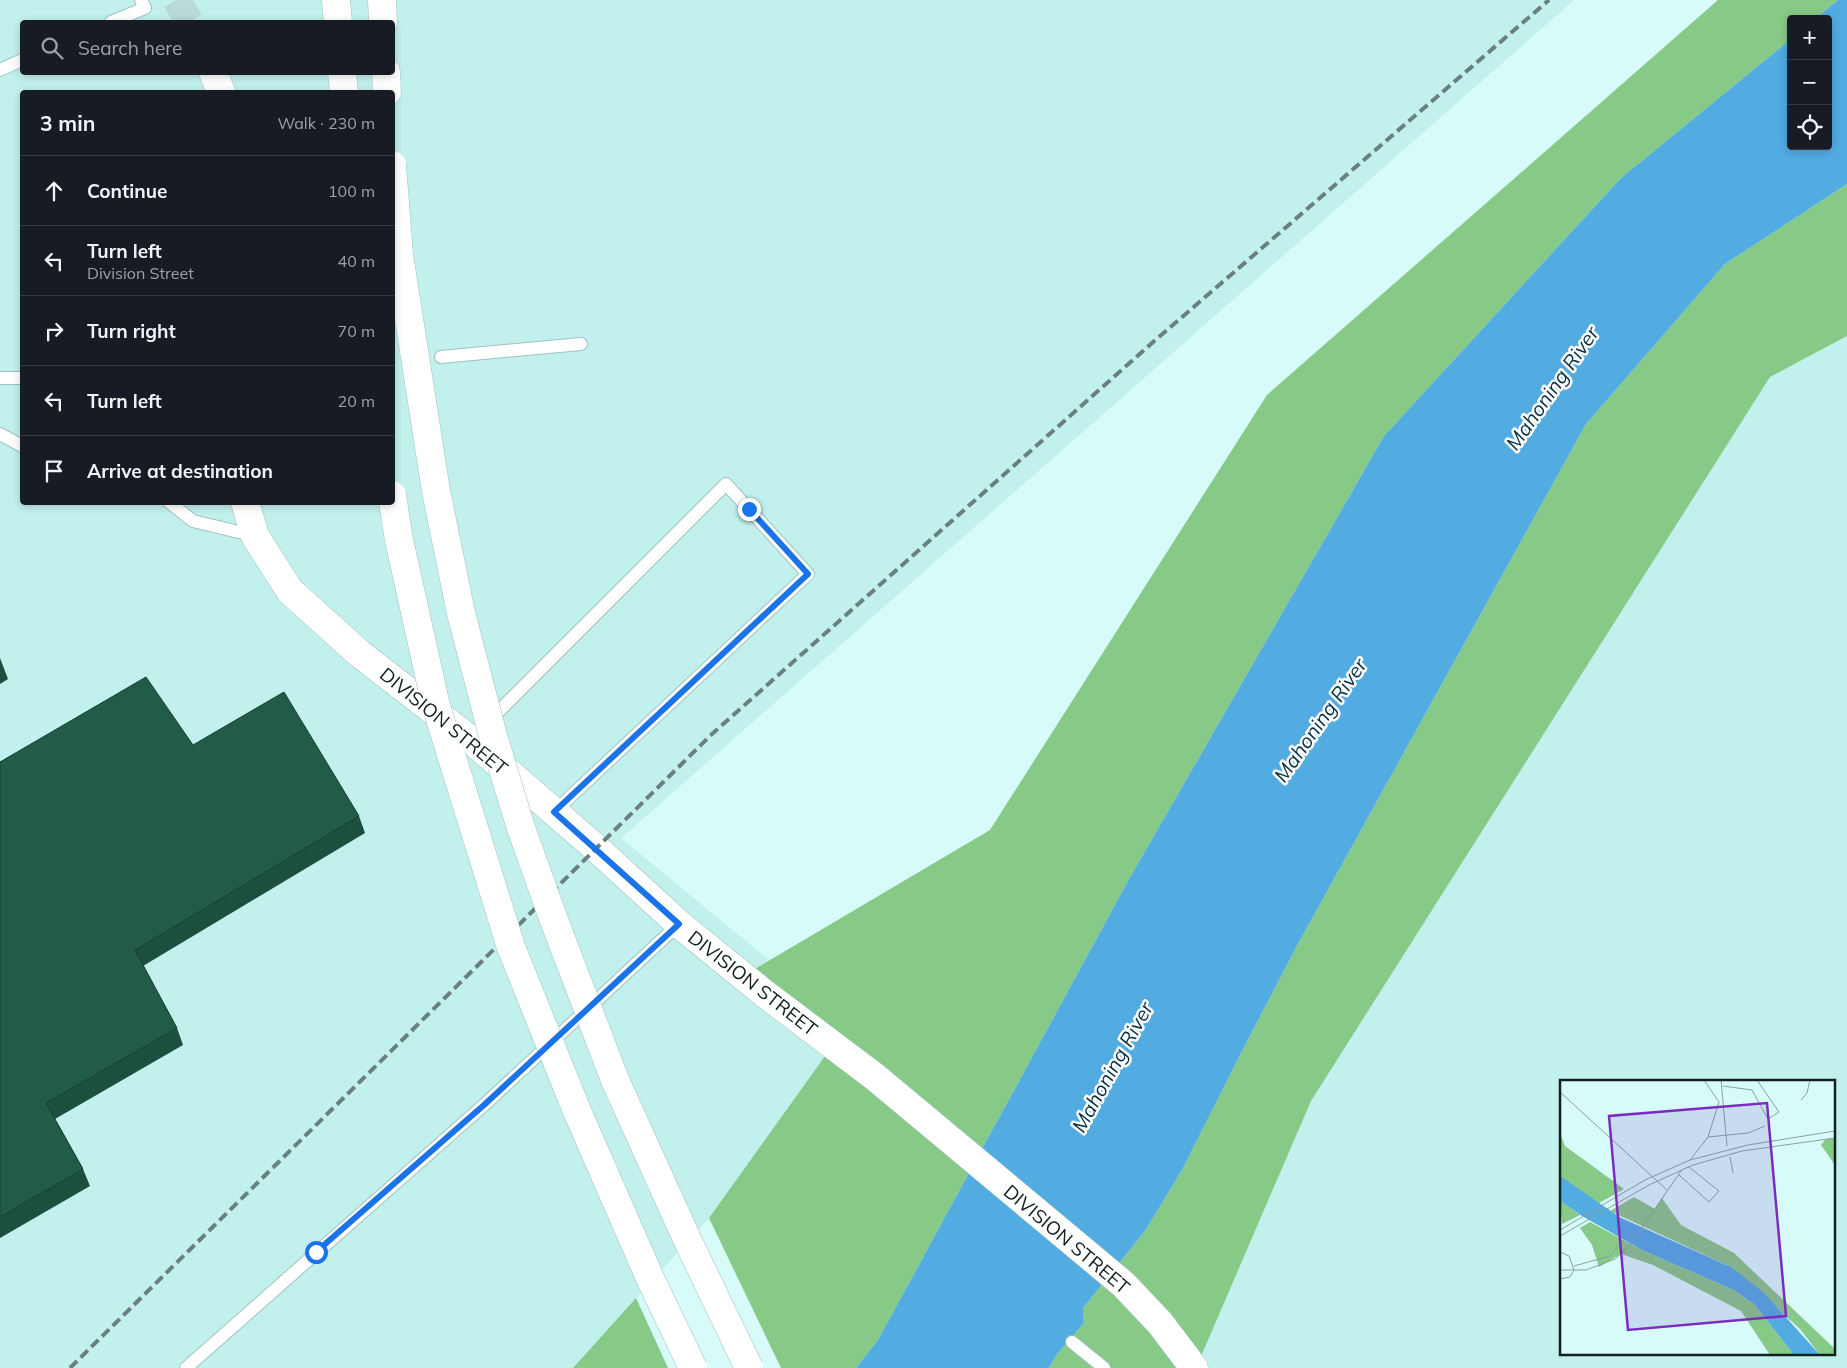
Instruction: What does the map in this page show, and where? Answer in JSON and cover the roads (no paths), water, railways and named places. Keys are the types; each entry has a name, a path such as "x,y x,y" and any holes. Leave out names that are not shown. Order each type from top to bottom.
{"main road":[{"path":"336,0 338,20"},
{"path":"382,0 383,20"},
{"path":"214,75 220,90"},
{"path":"342,75 344,90"},
{"path":"386,75 387,90"},
{"path":"395,204 399,255 434,483 447,552 493,736 520,825 615,1080 687,1239 749,1368"},
{"name":"DIVISION STREET","path":"246,505 255,536 290,591 360,654 471,740 679,924 765,994 875,1077 1123,1284 1160,1323 1194,1368"},
{"path":"394,505 436,706 511,947 577,1111 650,1278 694,1368"}],"lane":[{"path":"116,20 145,8 141,0"},
{"path":"0,70 20,61"},
{"path":"441,357 580,344"},
{"path":"0,386 12,378"},
{"path":"0,434 20,445"},
{"path":"471,740 726,484 808,574 554,812"},
{"path":"173,505 193,521 255,536"},
{"path":"186,1368 484,1105 679,924"},
{"path":"1072,1342 1104,1368"}],"water":[{"name":"Mahoning River","path":"1838,0 1847,0 1847,184 1725,264 1586,424 1299,942 1182,1170 1145,1231 1083,1308 1083,1324 1057,1354 1049,1368 856,1368 878,1340 1128,881 1384,436 1621,178 1787,42 1787,150 1832,150 1832,15 1820,15"}],"tunnel":[{"path":"176,0 189,20"}],"railway":[{"path":"70,1368 712,734 1152,343 1549,0"}]}
